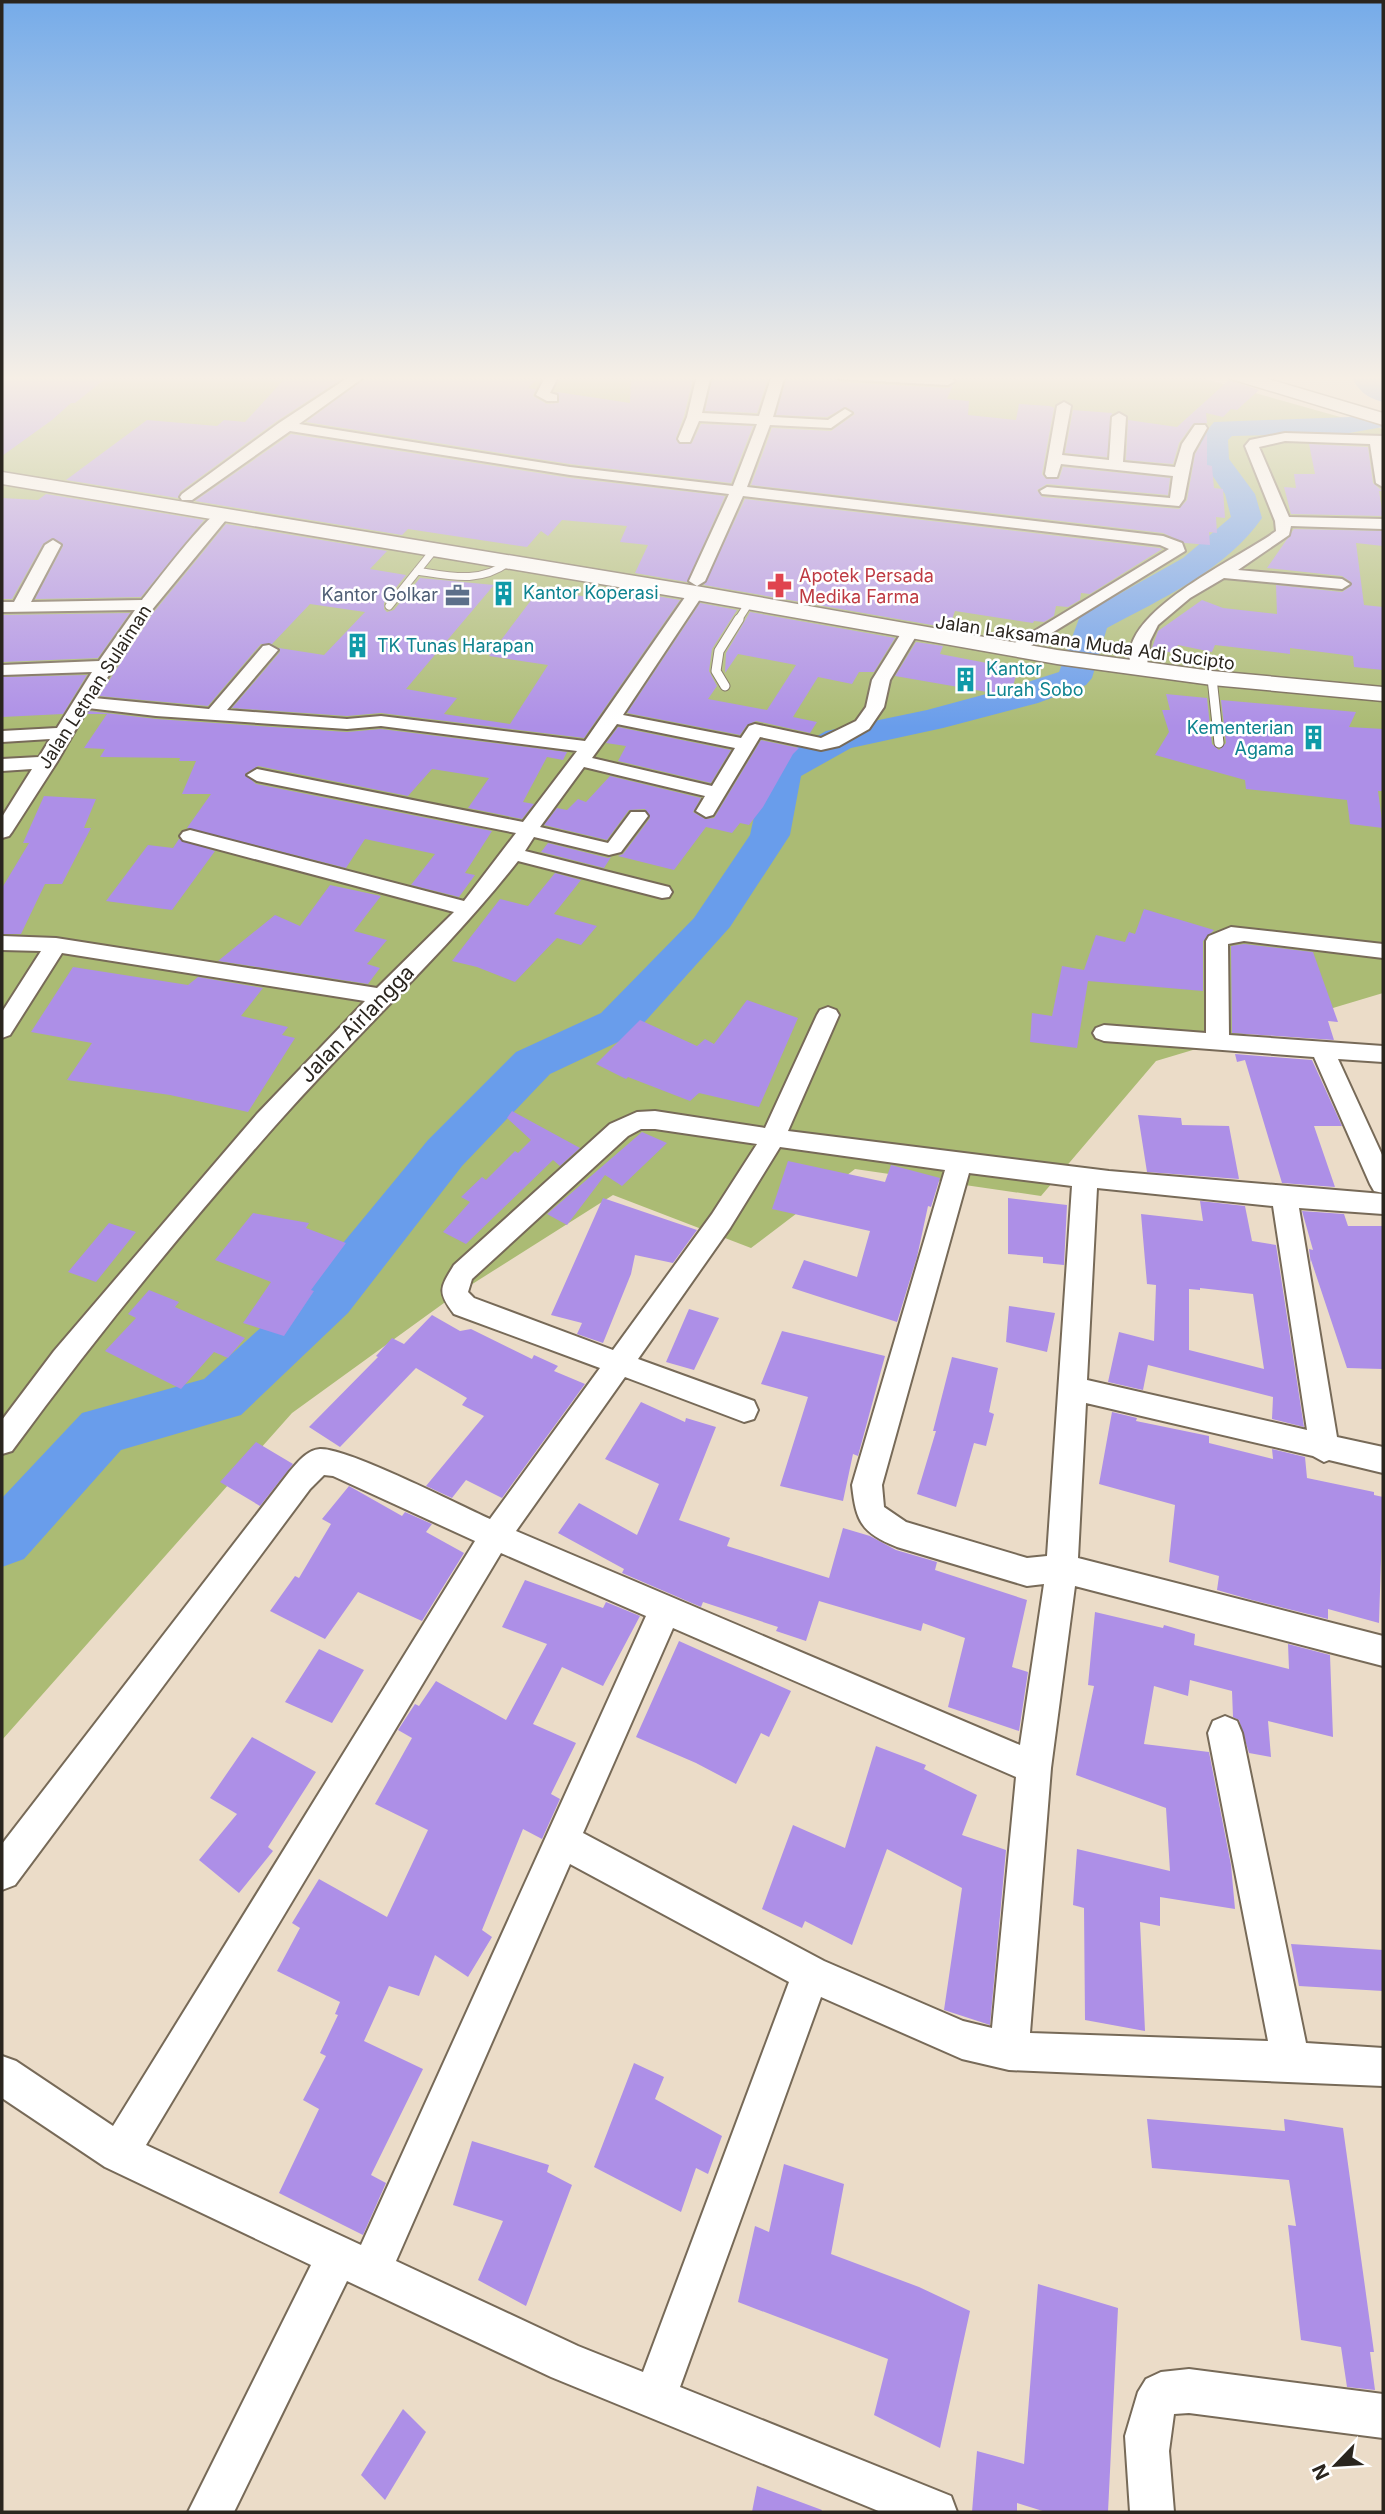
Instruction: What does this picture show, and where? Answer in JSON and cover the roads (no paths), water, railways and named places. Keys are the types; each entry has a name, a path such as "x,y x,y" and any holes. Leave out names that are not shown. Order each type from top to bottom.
{"main road":[{"name":"Jalan Laksamana Muda Adi Sucipto","path":"87,492 509,562 696,587 749,603 911,631 1024,645"},
{"name":"Jalan Laksamana Muda Adi Sucipto","path":"158,492 1024,645 1134,660 1212,678 1383,694"},
{"name":"Jalan Laksamana Muda Adi Sucipto","path":"1134,660 1201,662 1383,679"}],"street":[{"path":"187,497 193,492"},
{"name":"Jalan Airlangga","path":"2,1442 64,1359 266,1120 382,996 469,909 513,854 529,828 612,718 696,587 736,492"},
{"path":"742,492 1042,509 1173,503 1178,492"},
{"path":"1042,509 1047,492"},
{"path":"1134,660 1143,635 1153,621 1173,604 1284,532 1283,521 1271,492"},
{"path":"1024,645 1177,551 1176,546 1163,541 1042,509"},
{"name":"Jalan Letnan Sulaiman","path":"2,832 104,666 180,562 222,515"},
{"path":"1283,521 1383,524"},
{"path":"20,606 53,545"},
{"path":"1223,573 1342,584"},
{"path":"2,607 147,605"},
{"path":"706,811 744,744 757,729 821,744 832,742 863,725 875,707 880,680 911,631"},
{"path":"214,715 269,650"},
{"path":"2,670 104,666"},
{"path":"83,702 347,724 381,721 585,754 717,793"},
{"path":"612,718 744,744"},
{"path":"2,736 65,733"},
{"path":"2,765 47,762"},
{"path":"257,775 380,796 529,828 611,849 638,816"},
{"path":"190,836 469,909"},
{"path":"513,854 662,892"},
{"path":"1218,1043 1217,940 1222,936 1244,934 1383,951"},
{"path":"2,943 56,945 382,996"},
{"path":"2,1030 56,945"},
{"path":"120,2153 495,1536 721,1221 773,1138 828,1015"},
{"path":"1104,1032 1383,1054"},
{"path":"1322,1049 1383,1184"},
{"path":"744,1410 464,1306 455,1295 455,1286 464,1272 619,1129 637,1121 655,1120 773,1138 1084,1176 1285,1198 1383,1204"},
{"path":"960,1162 867,1485 870,1514 897,1533 1027,1572 1062,1568 1383,1651"},
{"path":"1009,2051 1034,1768 1062,1568 1084,1176"},
{"path":"1285,1198 1324,1449"},
{"path":"1072,1388 1324,1449 1383,1460"},
{"path":"2,1872 300,1480 318,1462 336,1464 495,1536 1034,1768"},
{"path":"210,2512 355,2263 562,1840 665,1609"},
{"path":"1225,1733 1291,2061"},
{"path":"562,1840 811,1973 962,2040 1009,2051 1383,2067"},
{"path":"654,2399 811,1973"},
{"path":"2,2075 120,2153 566,2362 935,2512"},
{"path":"1152,2512 1147,2425 1152,2406 1161,2394 1189,2391 1383,2416"}],"lane":[{"path":"389,606 434,550"},
{"path":"417,571 481,578 495,575 509,562"},
{"path":"725,686 716,671 719,651 749,603"},
{"path":"1212,678 1219,743"}],"waterway":[{"path":"2,1540 102,1430 221,1398 329,1298 445,1153 533,1063 617,1024 709,927 770,835 783,771 839,739 930,720 1025,695 1074,678 1092,623 1194,564 1231,535 1247,518 1239,492"}],"place":[{"name":"Apotek Persada Medika Farma","path":"779,586"},
{"name":"Kantor Koperasi","path":"503,593"},
{"name":"Kantor Golkar","path":"458,595"},
{"name":"TK Tunas Harapan","path":"357,646"},
{"name":"Kantor Lurah Sobo","path":"966,679"},
{"name":"Kementerian Agama","path":"1314,738"}]}
